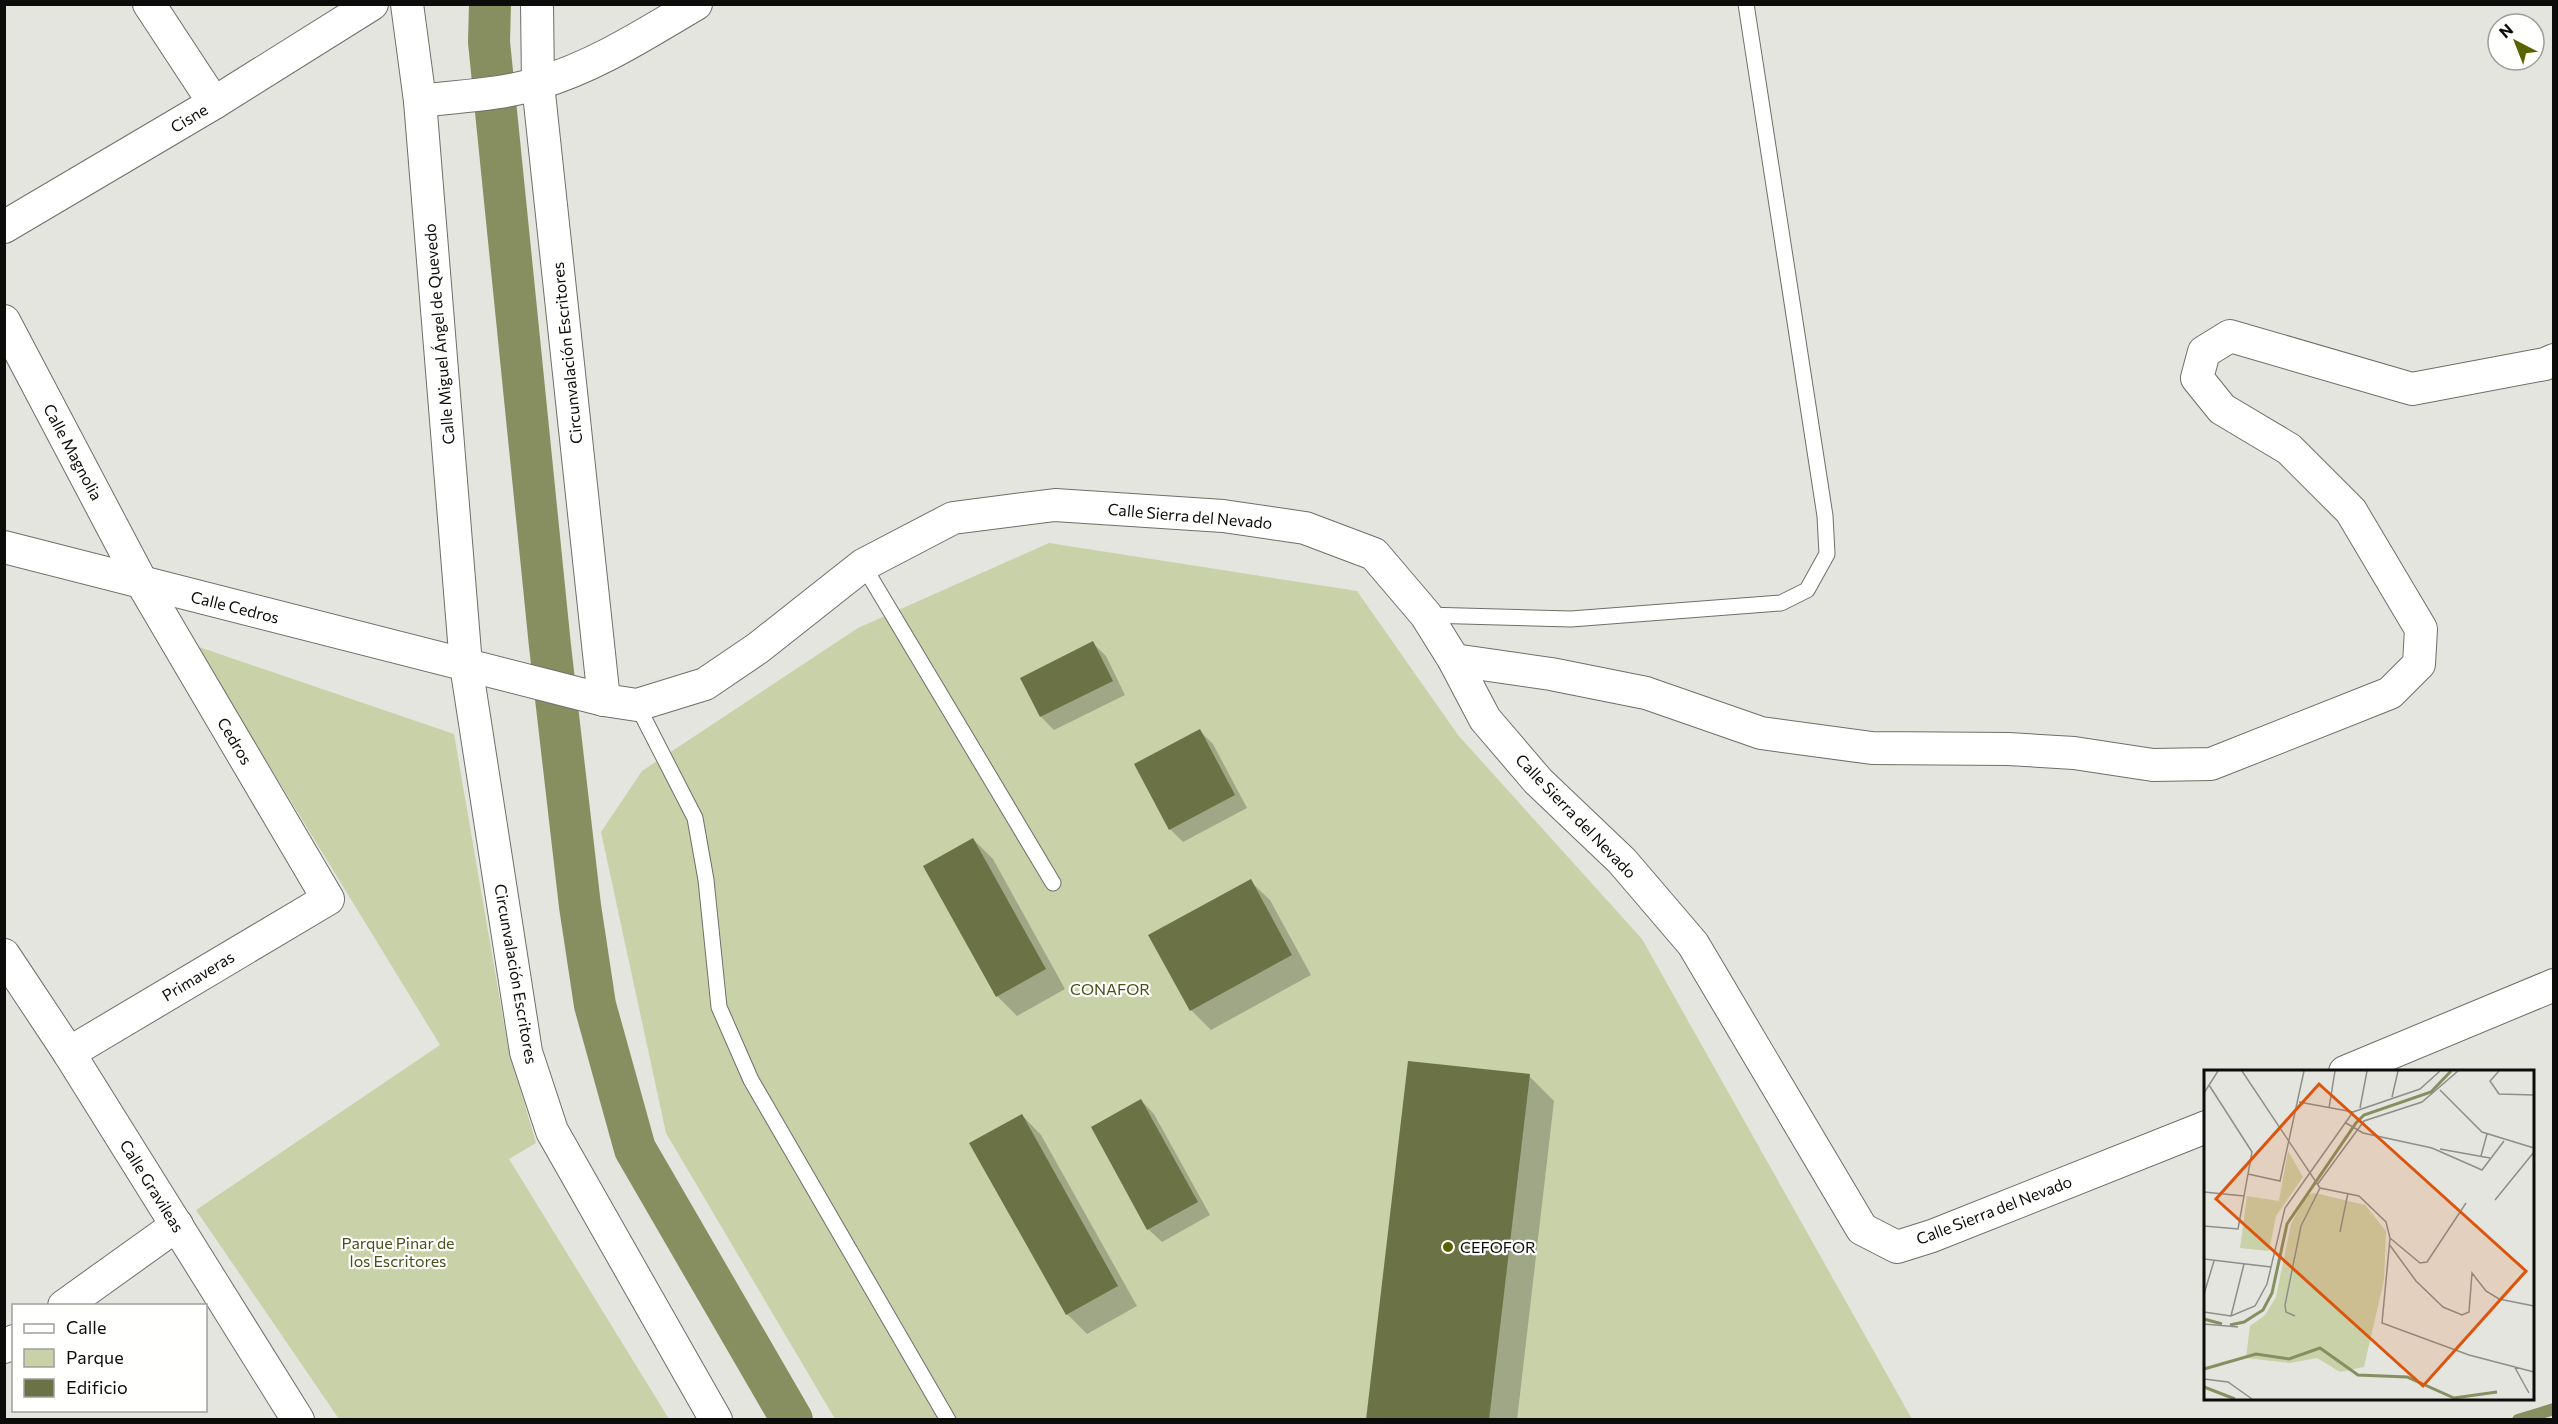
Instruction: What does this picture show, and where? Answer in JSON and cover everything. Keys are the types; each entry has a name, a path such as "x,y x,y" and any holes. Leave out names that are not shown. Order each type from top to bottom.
{"street":[{"path":"149,4 214,103"},
{"name":"Cisne","path":"4,227 214,103 372,4"},
{"name":"Calle Miguel Ángel de Quevedo","path":"406,4 435,99 466,665"},
{"name":"Circunvalación Escritores","path":"537,4 538,84 591,697"},
{"path":"435,99 538,84 592,64 696,4"},
{"name":"Calle Magnolia","path":"4,321 142,583"},
{"path":"1454,660 1551,674 1646,693 1761,733 1839,744 1872,748 2008,749 2074,753 2153,765 2211,764 2390,693 2419,664 2421,629 2351,511 2289,449 2222,409 2197,378 2204,352 2230,336 2412,389 2545,364 2553,360"},
{"name":"Calle Sierra del Nevado","path":"466,665 591,697 637,705 705,684 759,648 862,565 953,518 1055,505 1223,516 1305,528 1374,554 1426,615 1454,660 1485,719 1538,781 1622,861 1693,944 1862,1229 1897,1247 1932,1236 2204,1127"},
{"name":"Calle Cedros","path":"4,547 466,665"},
{"name":"Cedros","path":"142,583 328,899"},
{"name":"Circunvalación Escritores","path":"466,665 526,1052 552,1131 716,1419"},
{"name":"Primaveras","path":"69,1053 328,899"},
{"name":"Calle Gravileas","path":"4,955 69,1053 298,1419"},
{"path":"2347,1070 2553,985"},
{"path":"65,1304 177,1225"}],"lane":[{"path":"1426,615 1571,620 1782,603 1807,590 1827,554 1825,516 1746,4"},
{"path":"862,565 1053,883"},
{"path":"637,705 695,818 706,880 719,1007 751,1080 948,1419"}],"green space":[{"name":"CONAFOR","path":"1049,543 1357,591 1458,735 1642,939 1912,1419 835,1419 666,1133 601,832 642,771 858,628"},
{"name":"Parque Pinar de los Escritores","path":"196,646 454,734 508,1047 536,1143 509,1159 669,1419 339,1419 196,1210 440,1045"}],"building":[{"path":"1093,641 1113,681 1040,717 1020,678"},
{"path":"1200,729 1235,795 1169,830 1134,764"},
{"path":"973,838 1046,969 996,997 923,866"},
{"name":"CONAFOR","path":"1251,879 1292,955 1190,1011 1148,935"},
{"name":"CEFOFOR","path":"1408,1061 1530,1074 1489,1420 1366,1420"},
{"path":"1141,1099 1198,1202 1147,1230 1091,1127"},
{"path":"1022,1114 1118,1286 1066,1315 969,1143"}],"waterway":[{"path":"490,4 489,42 550,646 580,906 595,1005 635,1149 792,1420"},
{"path":"2518,1420 2554,1409"}],"place":[{"name":"CEFOFOR","path":"1448,1247"}]}
